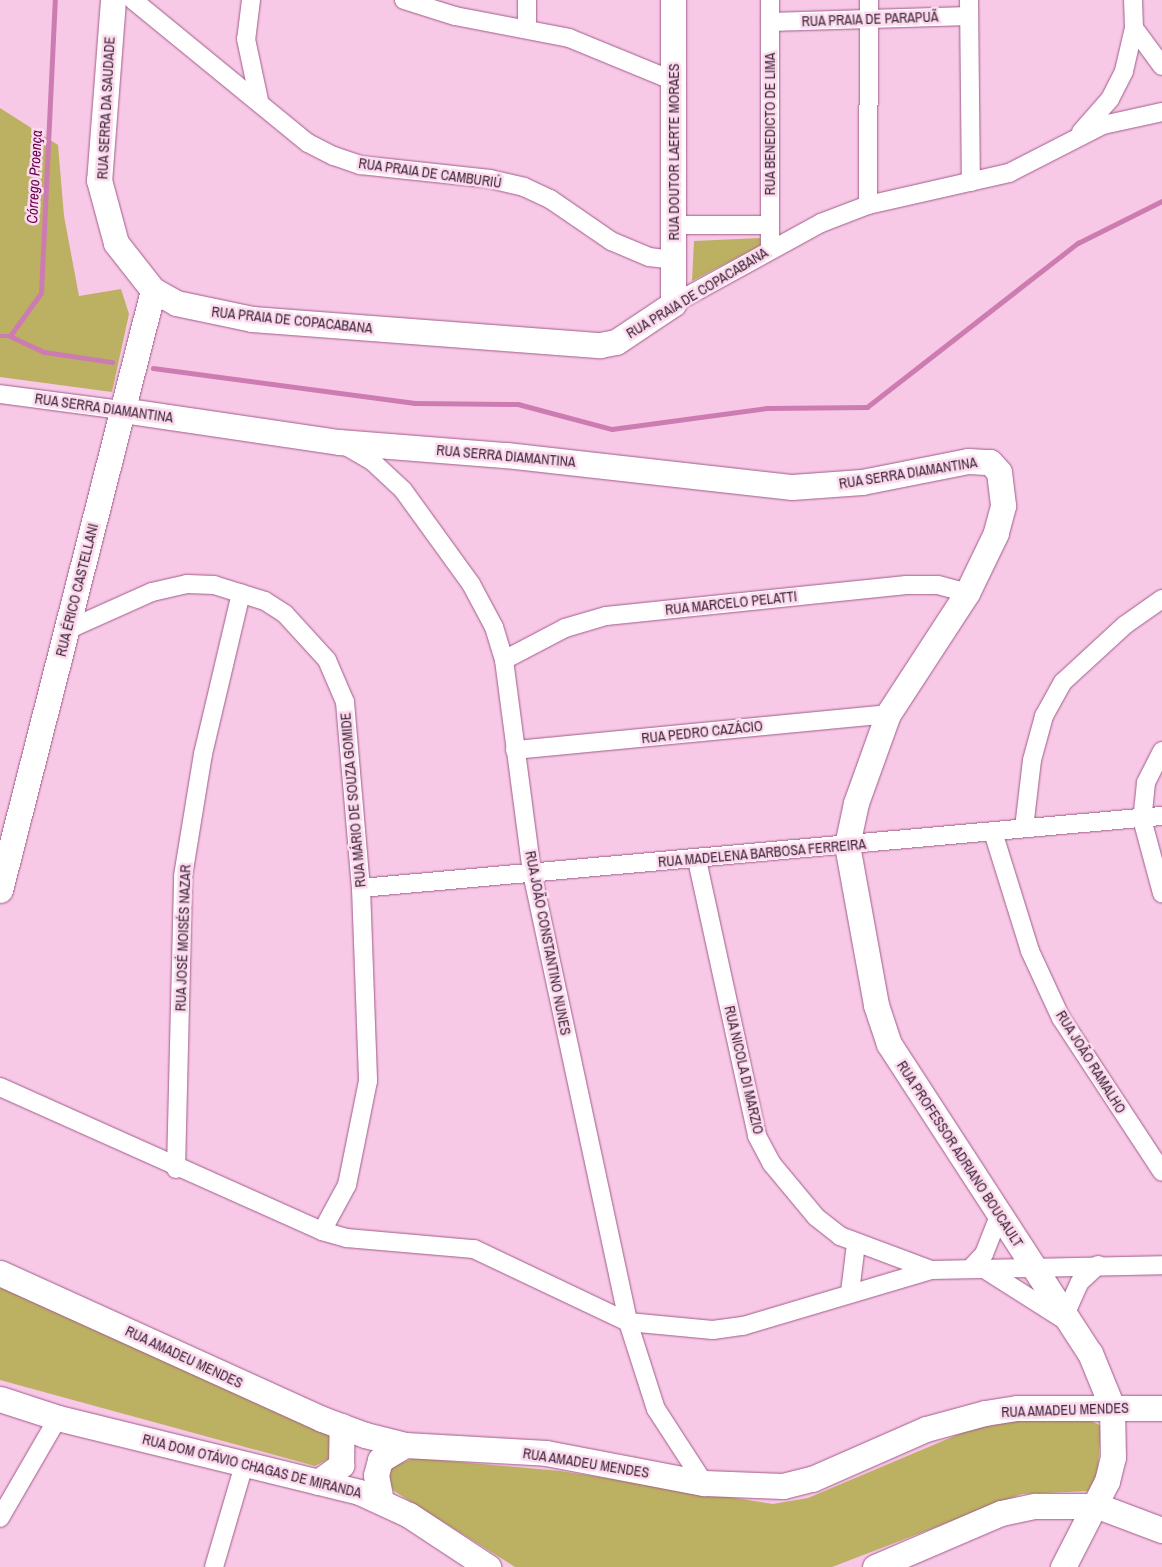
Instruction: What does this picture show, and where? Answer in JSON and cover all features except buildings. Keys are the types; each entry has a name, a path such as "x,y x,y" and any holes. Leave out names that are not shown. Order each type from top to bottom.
{"street":[{"name":"RUA SERRA DA SAUDADE","path":"113,0 99,180 116,243 153,290"},
{"name":"RUA PRAIA DE CAMBURIÚ","path":"133,0 259,100 308,142 334,156 360,165 490,179 524,187 550,199 611,241 648,257 673,260"},
{"path":"250,0 246,39 259,100"},
{"path":"404,0 455,16 527,28 569,38 674,81"},
{"path":"527,0 527,28"},
{"name":"RUA DOUTOR LAERTE MORAES","path":"673,0 676,225 673,260 673,304"},
{"name":"RUA BENEDICTO DE LIMA","path":"770,0 770,248"},
{"path":"868,205 869,0"},
{"path":"1077,136 1110,99 1124,71 1134,28 1134,0"},
{"path":"969,8 971,182"},
{"name":"RUA PRAIA DE PARAPUÃ","path":"770,22 869,19 969,8"},
{"path":"1134,28 1162,66"},
{"name":"RUA PRAIA DE COPACABANA","path":"153,290 184,306 252,319 600,345 622,339 673,304 770,248 868,205 1009,173 1077,136 1129,117 1162,112"},
{"path":"676,225 770,225"},
{"name":"RUA ÉRICO CASTELLANI","path":"0,890 153,290"},
{"name":"RUA SERRA DIAMANTINA","path":"0,394 339,442 506,455 792,487 862,482 984,460 1002,479"},
{"name":"RUA JOÃO CONSTANTINO NUNES","path":"339,442 373,462 436,531 494,627 504,660 532,873 628,1322 656,1409 704,1483"},
{"name":"RUA PROFESSOR ADRIANO BOUCAULT","path":"1002,479 1003,506 996,533 967,593 888,714 856,803 847,845 876,1005 888,1044 1090,1353 1112,1407 1113,1458 1098,1506 1064,1567"},
{"name":"RUA MÁRIO DE SOUZA GOMIDE","path":"67,630 152,592 187,584 241,593 265,601 308,635 327,660 345,702 361,888 368,1081 347,1185 322,1231"},
{"name":"RUA MARCELO PELATTI","path":"504,660 565,628 606,616 906,585 938,585 967,593"},
{"name":"RUA JOSÉ MOISÉS NAZAR","path":"176,1169 183,876 204,754 241,593"},
{"path":"1024,828 1034,752 1044,716 1063,682 1125,625 1162,599"},
{"name":"RUA PEDRO CAZÁCIO","path":"515,750 888,714"},
{"path":"1162,751 1146,783 1142,819 1162,893"},
{"name":"RUA MADELENA BARBOSA FERREIRA","path":"361,888 697,860 1162,816"},
{"name":"RUA JOÃO RAMALHO","path":"993,832 1030,951 1061,1018 1162,1172"},
{"name":"RUA NICOLA DI MARZIO","path":"697,860 757,1136 793,1192 816,1217 856,1244 931,1270"},
{"path":"0,1087 176,1169 322,1231 356,1239 474,1249 628,1322 713,1330 743,1326 850,1292 931,1270 1033,1265 1162,1265"},
{"path":"976,1268 984,1254 999,1216"},
{"path":"850,1292 856,1244"},
{"path":"976,1268 1068,1320 1080,1282 1098,1265"},
{"name":"RUA AMADEU MENDES","path":"0,1272 342,1426 405,1445 546,1453 704,1483 783,1486 812,1479 959,1419 1017,1408 1162,1408"},
{"name":"RUA DOM OTÁVIO CHAGAS DE MIRANDA","path":"0,1399 58,1418 245,1462 381,1501 488,1567"},
{"path":"0,1518 58,1418"},
{"path":"318,1482 341,1465 342,1426"},
{"path":"381,1501 376,1475 380,1460 405,1445"},
{"path":"214,1567 245,1462"},
{"path":"875,1567 1001,1513 1035,1506 1098,1506 1162,1530"}],"shaded area":[{"path":"0,108 58,145 64,216 79,296 121,289 129,314 112,392 0,377"},
{"path":"760,238 761,245 692,281 694,241"},
{"path":"0,1287 332,1435 336,1455 315,1466 0,1380"},
{"path":"1090,1420 1101,1426 1097,1482 1090,1491 1022,1494 832,1567 515,1567 394,1491 387,1480 389,1468 414,1458 560,1471 773,1504 808,1498 971,1429 1017,1421"}],"waterway":[{"name":"Córrego Proença","path":"0,336 10,336 41,293 55,0"},
{"path":"153,368 415,403 518,404 612,429 767,408 867,407 1078,243 1162,201"},
{"path":"10,336 45,352 112,362"}]}
